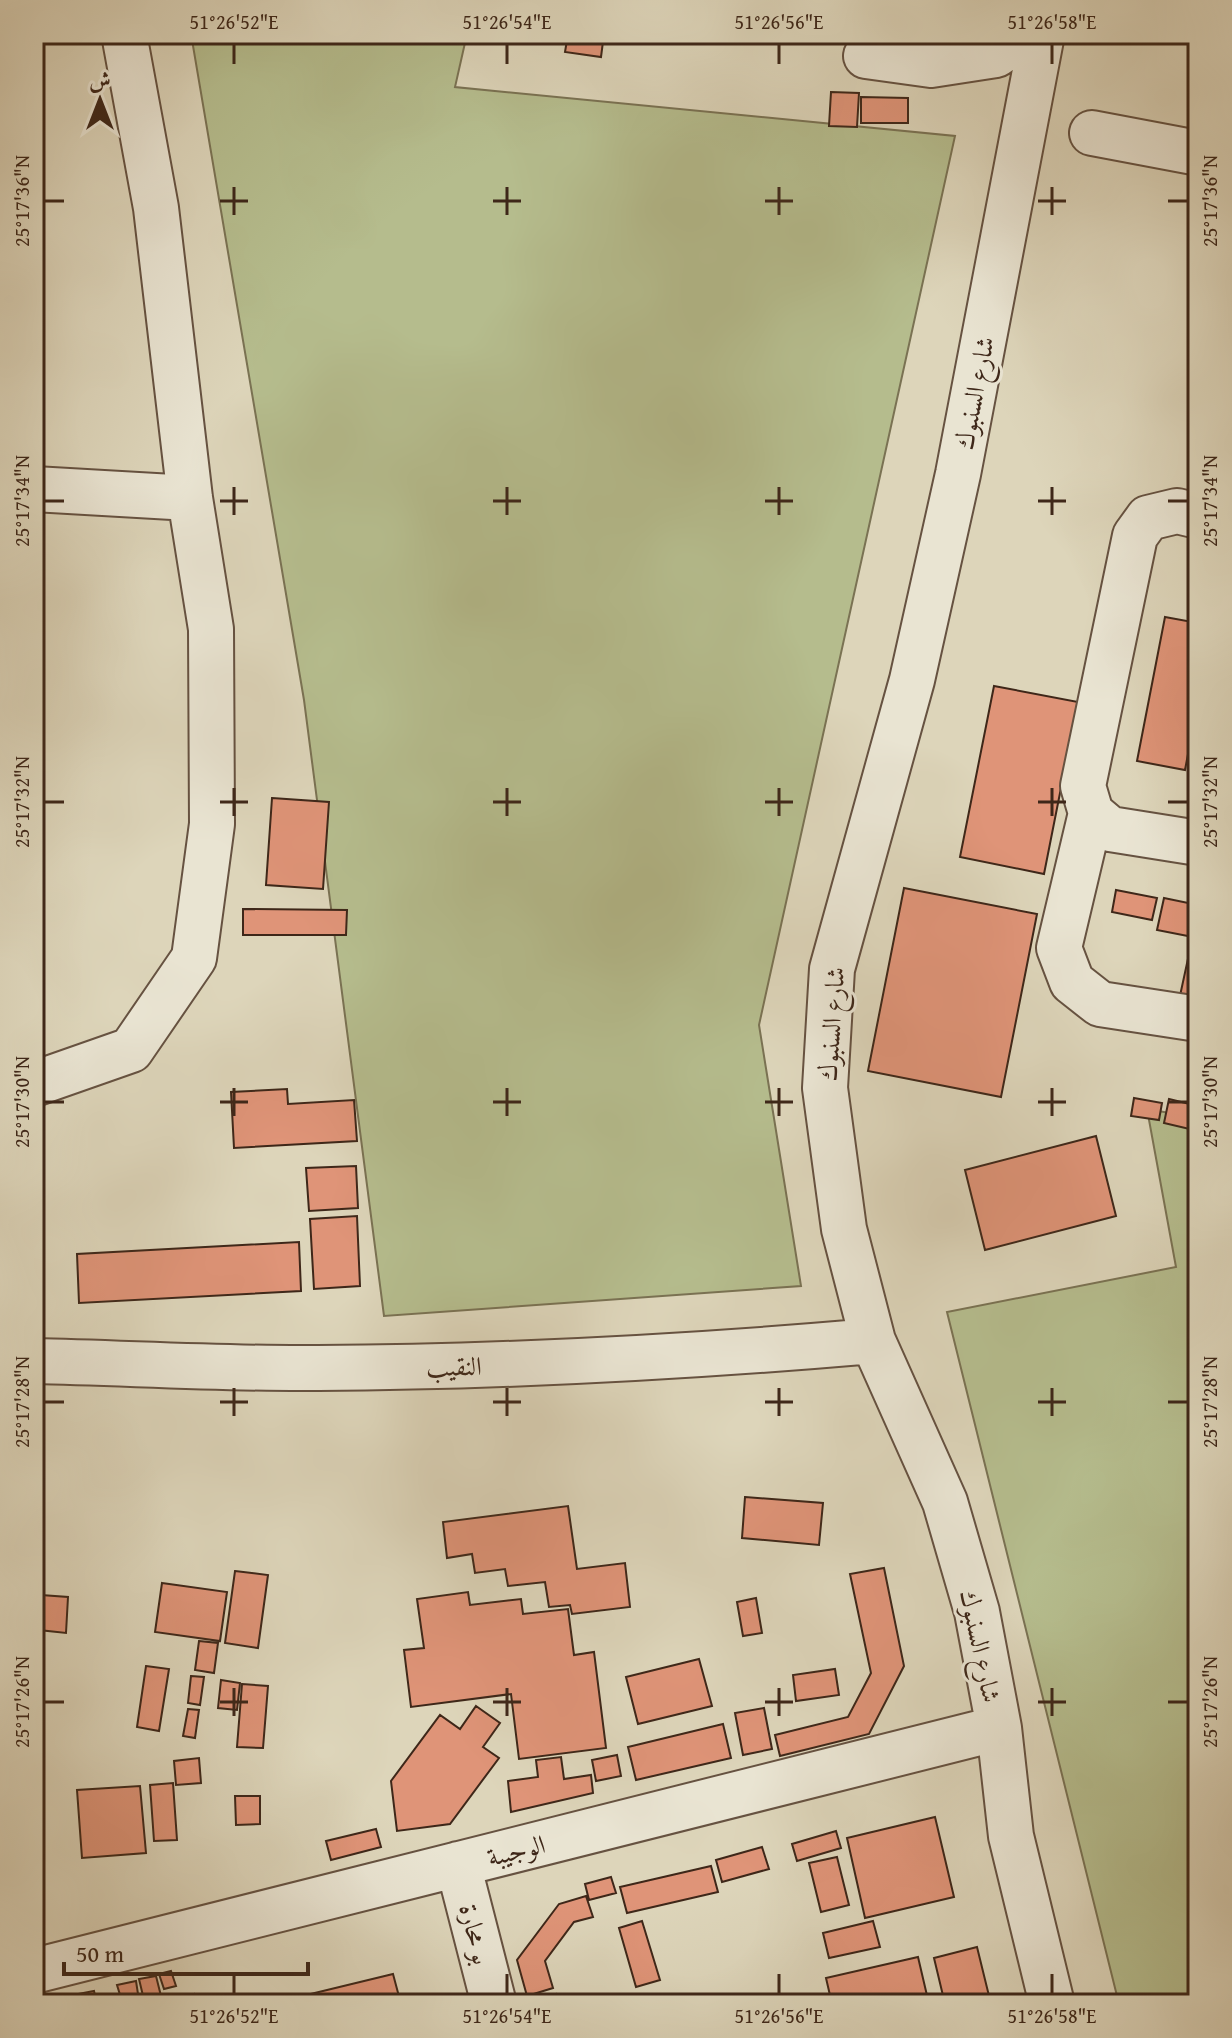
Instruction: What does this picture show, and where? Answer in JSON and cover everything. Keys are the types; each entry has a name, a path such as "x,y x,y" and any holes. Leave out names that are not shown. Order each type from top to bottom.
{"street":[{"path":"34,1084 131,1050 194,958 212,824 211,644 190,498 156,208 124,34"},
{"path":"866,56 931,65 996,55 1025,34"},
{"name":"شارع السنبوك","path":"1042,34 955,489 912,680 832,969 825,1088 844,1229 873,1341 909,1414 945,1502 977,1612 999,1728 1011,1836 1052,2004"},
{"path":"1092,133 1198,153"},
{"path":"34,489 190,498"},
{"path":"1198,516 1177,511 1148,518 1135,536 1083,786 1091,813 1059,948 1072,982 1100,1004 1198,1019"},
{"path":"1091,813 1110,829 1198,843"},
{"name":"النقيب","path":"34,1361 314,1368 522,1365 714,1355 873,1341"},
{"name":"الوجيبة","path":"34,1971 999,1728"},
{"name":"بو محارة","path":"458,1864 494,2004"}],"green space":[{"path":"191,34 467,34 455,87 955,136 759,1025 801,1286 384,1316 304,700"},
{"path":"1147,1109 1198,1118 1198,2004 1119,2004 947,1312 1176,1267"}],"building":[{"path":"568,34 604,34 601,57 565,52"},
{"path":"831,92 859,93 857,127 829,126"},
{"path":"861,97 908,98 908,123 861,123"},
{"path":"1165,617 1198,623 1198,701 1185,770 1137,761"},
{"path":"994,686 1078,702 1044,874 960,857"},
{"path":"272,798 329,802 323,889 266,885"},
{"path":"904,888 1037,914 1001,1097 868,1071"},
{"path":"1116,890 1157,898 1152,920 1112,912"},
{"path":"1164,898 1198,905 1198,938 1157,930"},
{"path":"243,909 347,910 346,935 243,935"},
{"path":"1189,954 1198,955 1198,1010 1178,1005"},
{"path":"287,1089 288,1104 354,1100 357,1141 234,1148 231,1092"},
{"path":"1134,1098 1162,1103 1159,1120 1131,1116"},
{"path":"1169,1099 1198,1106 1198,1131 1164,1123"},
{"path":"1096,1136 1116,1216 985,1250 965,1170"},
{"path":"356,1166 358,1208 309,1211 306,1168"},
{"path":"357,1216 360,1286 314,1289 310,1219"},
{"path":"299,1242 301,1291 79,1303 77,1254"},
{"path":"745,1497 823,1503 819,1545 742,1538"},
{"path":"568,1506 577,1569 625,1563 630,1607 572,1614 570,1605 549,1607 545,1582 508,1586 505,1569 475,1573 472,1554 447,1558 443,1522"},
{"path":"884,1568 904,1666 869,1734 780,1756 775,1735 848,1717 871,1673 850,1574"},
{"path":"235,1571 268,1575 258,1648 225,1643"},
{"path":"162,1583 227,1592 220,1641 155,1632"},
{"path":"468,1592 470,1605 521,1599 523,1614 568,1609 574,1655 594,1652 606,1748 519,1759 511,1694 411,1707 404,1650 424,1648 417,1599"},
{"path":"41,1595 68,1597 66,1633 39,1630"},
{"path":"756,1598 762,1633 743,1636 737,1602"},
{"path":"199,1641 218,1643 214,1673 195,1670"},
{"path":"699,1659 712,1706 638,1724 626,1677"},
{"path":"146,1666 169,1669 159,1731 137,1727"},
{"path":"835,1669 839,1695 796,1701 793,1675"},
{"path":"191,1676 204,1677 200,1705 188,1703"},
{"path":"221,1680 240,1683 237,1710 218,1708"},
{"path":"242,1684 268,1686 263,1748 237,1747"},
{"path":"476,1706 500,1723 483,1747 499,1758 450,1824 397,1831 391,1781 440,1715 460,1729"},
{"path":"764,1708 772,1749 743,1755 735,1713"},
{"path":"188,1709 199,1710 195,1738 183,1736"},
{"path":"723,1724 731,1758 636,1780 628,1747"},
{"path":"617,1755 621,1776 596,1781 592,1760"},
{"path":"561,1757 564,1779 591,1775 593,1793 511,1812 508,1781 538,1777 536,1760"},
{"path":"199,1758 201,1783 176,1785 174,1761"},
{"path":"173,1783 177,1840 154,1841 150,1785"},
{"path":"140,1786 146,1853 82,1858 77,1790"},
{"path":"235,1796 260,1796 260,1824 236,1825"},
{"path":"935,1817 954,1897 865,1918 847,1838"},
{"path":"376,1829 381,1847 331,1860 326,1841"},
{"path":"836,1831 841,1848 797,1861 792,1844"},
{"path":"762,1847 769,1869 722,1882 716,1860"},
{"path":"837,1857 849,1905 821,1912 809,1863"},
{"path":"711,1866 718,1892 627,1913 620,1887"},
{"path":"611,1877 616,1893 589,1900 585,1884"},
{"path":"586,1896 593,1917 574,1922 545,1961 553,1988 527,1996 517,1960 559,1904"},
{"path":"642,1921 660,1980 636,1987 619,1928"},
{"path":"873,1921 880,1947 829,1958 823,1933"},
{"path":"977,1947 991,2004 945,2004 934,1958"},
{"path":"918,1957 929,2004 832,2004 826,1978"},
{"path":"171,1971 176,1986 164,1989 159,1974"},
{"path":"393,1974 401,2004 295,2004 294,1998"},
{"path":"156,1976 161,1996 144,2000 139,1979"},
{"path":"136,1981 138,1994 121,1998 117,1985"},
{"path":"94,1991 97,2004 80,2004 78,1994"},
{"path":"194,1994 197,2004 156,2004"},
{"path":"556,1994 559,2004 530,2002"},
{"path":"72,1996 74,2004 48,2004 48,2002"}]}
